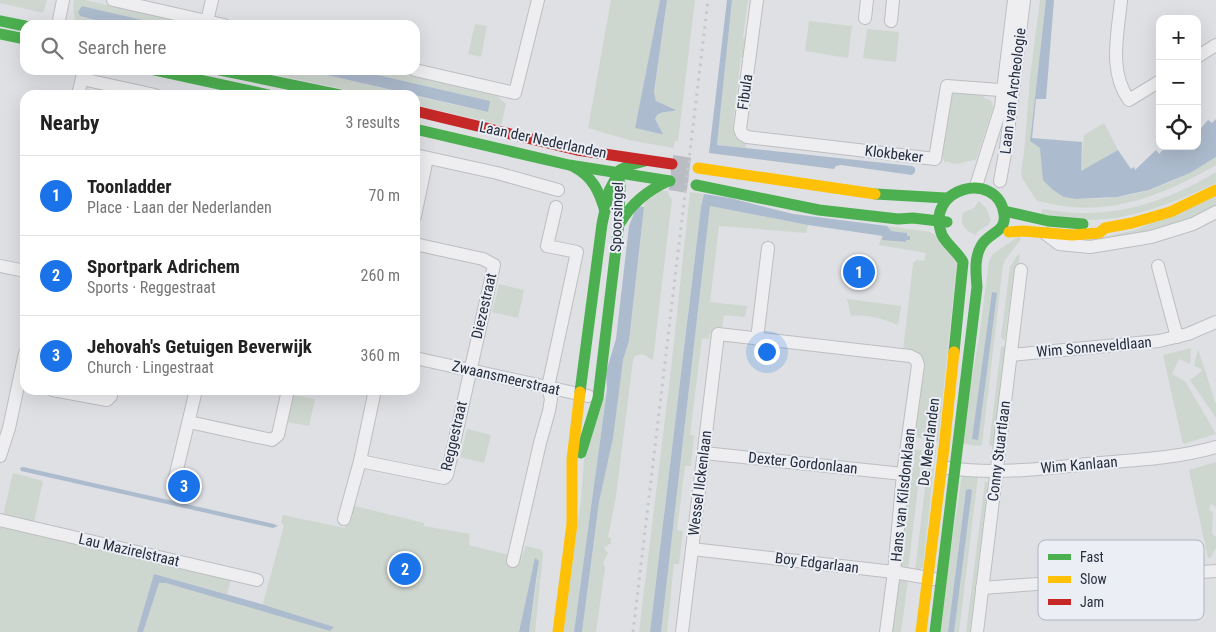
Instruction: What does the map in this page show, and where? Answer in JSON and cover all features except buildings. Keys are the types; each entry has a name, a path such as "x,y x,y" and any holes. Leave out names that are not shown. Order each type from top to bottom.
{"main road":[{"path":"0,20 20,25"},
{"path":"0,34 20,38"},
{"path":"177,75 246,90"},
{"path":"244,75 316,90"},
{"name":"Laan der Nederlanden","path":"420,113 577,150 672,164"},
{"name":"Laan der Nederlanden","path":"420,130 569,165 669,181 641,196 628,208 620,223"},
{"path":"577,150 607,162 618,172 628,165 645,161"},
{"path":"569,165 584,172 593,181 600,193 605,211"},
{"path":"698,168 916,198 946,198 965,187 976,186 990,192 1008,212 1048,221 1097,224 1104,228"},
{"name":"Spoorsingel","path":"558,632 571,533 574,480 572,460 579,394 605,211 610,191 618,172"},
{"name":"Spoorsingel","path":"574,480 598,398 620,223 618,172"},
{"path":"983,249 983,241 996,234 1002,228 1008,212 1010,203 1000,182"},
{"path":"696,185 819,210 898,219 913,218 942,224"},
{"path":"942,224 953,204 971,195 976,186"},
{"path":"1009,232 1023,231 1046,234 1099,233 1104,228 1132,223 1170,212 1216,190"},
{"path":"946,198 940,210 942,224 961,244 974,250 983,249 1002,241 1009,232 1008,212"},
{"name":"De Meerlanden","path":"921,632 963,262 948,243 942,224"},
{"name":"De Meerlanden","path":"936,632 977,287 976,276 983,249"}],"street":[{"path":"59,20 63,0"},
{"path":"113,0 203,20"},
{"path":"207,20 212,0"},
{"path":"420,71 515,94 538,0"},
{"name":"Fibula","path":"742,134 740,128 757,0"},
{"path":"865,18 867,0"},
{"path":"891,21 893,0"},
{"name":"Laan van Archeologie","path":"1000,182 1006,148 1014,0"},
{"name":"Laan van Archeologie","path":"976,186 1008,90 1024,0"},
{"path":"1121,0 1115,64 1123,91 1130,100 1156,83"},
{"path":"1201,54 1216,45"},
{"path":"79,90 83,75"},
{"path":"86,75 138,90"},
{"name":"Klokbeker","path":"742,134 747,137 935,160 947,86 1008,90"},
{"path":"421,156 497,173 558,190"},
{"path":"513,561 540,443 550,411 551,399 548,387 578,252 546,246 556,207"},
{"path":"1046,234 1058,244 1090,247 1151,236 1192,224 1216,212"},
{"name":"Diezestraat","path":"420,245 483,259 494,265 469,369"},
{"path":"757,339 768,248"},
{"path":"0,266 20,270"},
{"path":"1158,266 1177,337"},
{"name":"Conny Stuartlaan","path":"977,632 1021,270"},
{"name":"Wim Sonneveldlaan","path":"1010,355 1159,341 1188,334 1216,322"},
{"name":"Wessel Ilckenlaan","path":"682,632 718,334 757,339"},
{"name":"Hans van Kilsdonklaan","path":"757,339 910,356 916,359 918,365 903,474 894,572 886,632"},
{"name":"Zwaansmeerstraat","path":"420,359 598,398"},
{"name":"Reggestraat","path":"360,461 444,478 447,475 469,369"},
{"path":"0,456 20,391"},
{"path":"80,395 107,400 111,395"},
{"path":"173,486 195,395"},
{"path":"189,422 272,440 278,436 287,395"},
{"path":"344,519 360,461 374,395"},
{"name":"Wim Kanlaan","path":"941,467 996,472 1187,455 1216,447"},
{"name":"Dexter Gordonlaan","path":"704,453 903,474"},
{"name":"Lau Mazirelstraat","path":"0,520 257,580"},
{"name":"Boy Edgarlaan","path":"692,549 894,572 942,580"},
{"path":"982,588 1038,584"}],"shaded area":[{"path":"0,0 47,0 43,13 0,3"},
{"path":"74,0 85,0 173,20 142,20 82,6 80,16 95,20 76,20 73,9"},
{"path":"611,0 660,0 635,128 663,133 654,119 661,113 676,110 656,101 654,92 667,0 695,0 678,141 675,141 673,148 629,140 588,128"},
{"path":"732,0 748,0 743,38 747,39 744,57 741,57 733,122 737,123 746,143 746,148 717,145"},
{"path":"1040,0 1046,0 1030,141 1040,148 1042,158 1076,199 1110,198 1142,192 1168,183 1216,157 1216,165 1165,191 1110,206 1090,208 1067,207 1037,201 1022,178 1021,171"},
{"path":"809,21 852,26 848,58 805,51"},
{"path":"475,24 487,26 481,57 468,54"},
{"path":"867,29 899,32 896,62 863,58"},
{"path":"277,75 326,75 391,90 347,90"},
{"path":"377,75 407,75 497,96 506,104 501,125 420,106 420,97 487,112 489,101"},
{"path":"956,92 985,94 984,98 991,101 993,108 976,160 954,164 947,161 945,163 942,157 950,96"},
{"path":"1104,123 1118,150 1080,172 1084,135"},
{"path":"1216,172 1216,183 1154,209 1104,219 1076,220 1041,216 1042,209 1099,213 1134,207 1168,196"},
{"path":"661,191 668,191 672,199 653,360 645,355 641,355 635,356 633,360 616,496 608,537 611,538 611,543 604,548 608,553 603,563 605,568 596,632 582,632 599,502 623,360 629,341 644,207 646,200"},
{"path":"690,192 704,194 650,632 639,632 671,369"},
{"path":"1216,196 1216,207 1192,219 1142,236 1075,241 1135,230"},
{"path":"979,201 986,208 991,220 976,235 966,229 962,223 962,216 964,212 974,208"},
{"path":"710,206 808,225 806,233 719,226 710,302 747,306 745,317 724,315 722,327 716,327 710,333 709,339 702,338 690,435 694,435 691,466 685,466 677,530 683,531 679,564 674,564 667,632 661,632"},
{"path":"887,226 930,232 937,236 957,262 938,442 915,437 924,363 921,357 903,351 913,263 917,260 924,261 926,253 879,245 882,235 883,240 905,242 909,240 906,233 891,231"},
{"path":"1019,236 1021,239 1003,265 982,445 960,443 979,338 989,261 993,254"},
{"path":"1018,254 1020,255 1018,266 1015,267 1004,340 1001,336 1010,267"},
{"path":"499,284 524,290 518,318 492,312"},
{"path":"847,299 901,306 898,325 870,316 851,316"},
{"path":"1004,346 994,442 992,446 989,445 1001,347"},
{"path":"1191,348 1190,364 1179,359 1172,374 1185,381 1216,434 1183,444 1163,355"},
{"path":"1198,349 1216,404 1216,418 1190,380 1202,371 1194,366"},
{"path":"607,390 574,632 563,632 581,499 584,460"},
{"path":"292,395 315,399 309,426 286,422"},
{"path":"467,429 491,435 484,463 460,457"},
{"path":"912,449 921,450 922,454 908,570 900,565 909,467 914,467 915,460 910,459"},
{"path":"932,450 936,450 923,567 915,571 929,454"},
{"path":"1216,462 1216,507 1211,504 1209,510 1213,512 1212,534 1216,537 1216,548 1211,557 1208,558 1189,470"},
{"path":"13,473 43,481 34,523 3,515"},
{"path":"962,475 978,476 959,632 954,632 966,490 948,632 938,632"},
{"path":"985,481 988,483 970,632 966,632"},
{"path":"351,505 424,523 424,526 470,534 469,545 521,558 526,546 542,550 535,632 529,632 539,564 526,632 0,632 0,527 231,578 227,594 154,574 262,607 284,526 281,522 283,515 345,528"},
{"path":"902,580 908,580 901,632 890,632 896,585"}],"water":[{"path":"660,0 667,0 654,92 656,101 676,110 656,116 655,119 663,134 635,128"},
{"path":"727,0 732,0 717,145 912,166 915,168 915,172 912,175 841,165 836,166 834,169 709,153"},
{"path":"1046,0 1054,0 1046,99 1036,99 1032,138 1082,142 1081,171 1118,150 1131,169 1134,167 1135,170 1156,150 1159,154 1162,150 1201,150 1201,128 1208,120 1212,123 1216,119 1216,157 1190,173 1149,190 1117,197 1076,199 1064,197 1053,190 1043,180 1040,148 1030,141"},
{"path":"82,6 142,20 95,20 80,16 78,12"},
{"path":"327,75 378,75 490,101 488,112 420,96 420,90 392,90"},
{"path":"704,194 730,198 793,214 887,226 891,231 907,233 907,236 910,236 910,240 906,240 906,242 882,240 883,236 808,225 710,206 661,632 650,632 701,207"},
{"path":"637,206 644,207 629,341 623,360 613,438 599,502 582,632 574,632 607,390 606,372 616,339 629,226"},
{"path":"992,292 997,293 978,440 972,439"},
{"path":"23,467 278,526 273,528 21,471 20,468"},
{"path":"966,490 972,490 954,632 948,632"},
{"path":"535,558 539,561 529,632 519,632"},
{"path":"154,574 334,627 330,631 166,583 159,583 143,632 137,632"}],"tunnel":[{"path":"672,164 698,168"},
{"path":"670,181 696,185"}],"railway":[{"path":"633,632 708,0"}],"traffic: fast":[{"path":"0,21 20,25"},
{"path":"0,34 20,38"},
{"path":"177,75 246,90"},
{"path":"244,75 316,90"},
{"path":"420,130 569,165 670,181"},
{"path":"580,392 602,224 609,191 620,170 645,161"},
{"path":"574,167 591,180 605,211"},
{"path":"581,453 598,398 619,223 620,186 618,173"},
{"path":"620,223 641,198 668,181"},
{"path":"696,185 819,210 898,219 913,218 947,222"},
{"path":"935,632 977,287 976,261 984,241 1000,229 1004,220 999,200 989,192 977,188 964,190 952,195 943,205 939,218 942,235 963,262 954,352"},
{"path":"875,194 946,198"},
{"path":"1004,211 1048,221 1083,224"}],"traffic: slow":[{"path":"698,168 875,194"},
{"path":"1009,232 1023,231 1072,235 1099,233 1105,228 1132,223 1170,212 1216,190"},
{"path":"921,632 954,352"},
{"path":"558,632 572,524 572,460 580,392"}],"traffic: jam":[{"path":"420,112 577,150 672,164"}],"place":[{"name":"Toonladder","path":"859,272"},
{"name":"Jehovah's Getuigen Beverwijk","path":"184,486"},
{"name":"Sportpark Adrichem","path":"405,569"}]}
